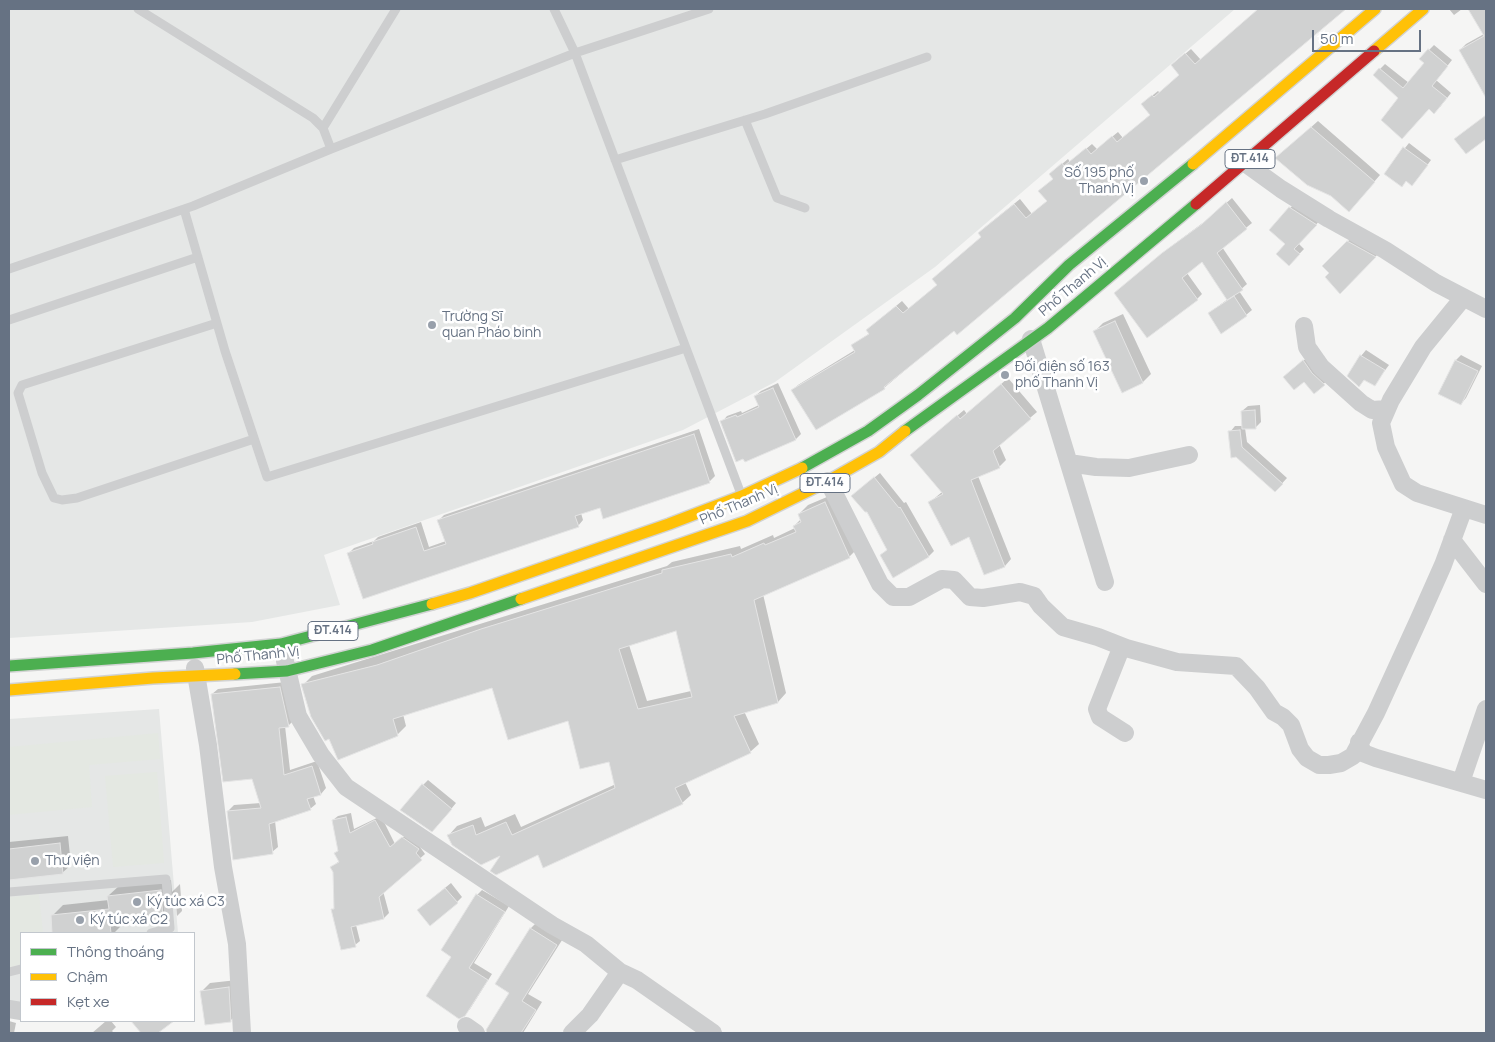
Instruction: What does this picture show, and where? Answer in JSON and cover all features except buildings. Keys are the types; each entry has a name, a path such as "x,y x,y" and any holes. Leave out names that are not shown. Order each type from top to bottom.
{"main road":[{"name":"Phố Thanh Vị","path":"9,666 193,653 281,644 470,593 669,524 742,496 813,463 868,431 1015,318 1069,266 1219,142 1375,9"},
{"name":"Phố Thanh Vị","path":"9,690 153,678 287,671 372,650 748,521 828,481 879,452 921,419 1048,328 1246,163 1422,9"}],"street":[{"path":"1246,163 1281,189 1463,298 1486,309"},
{"path":"1463,298 1423,347 1387,409 1381,423 1386,447 1403,484 1418,493 1486,515"},
{"path":"1304,326 1307,347 1322,367 1361,403 1372,410 1387,409"},
{"path":"1031,339 1105,582"},
{"path":"1069,463 1096,467 1129,468 1189,455"},
{"path":"828,481 880,584 893,597 909,597 942,579 954,580 970,597 983,598 1020,592 1034,596 1041,606 1063,626 1126,648 1176,662 1236,666 1257,688 1274,712 1291,725 1300,749 1307,758 1319,765 1341,763 1353,756 1376,713 1439,574 1464,508"},
{"path":"1452,540 1486,584"},
{"path":"281,644 298,716 322,755 346,787 552,925 586,944 620,972 637,980 712,1033"},
{"path":"1125,733 1100,717 1097,709 1120,651 1126,648"},
{"path":"193,653 208,745 223,867 237,944 242,1033"},
{"path":"1461,782 1486,709"},
{"path":"1359,742 1363,753 1376,758 1486,790"},
{"path":"572,1033 590,1015 620,972"}],"lane":[{"path":"138,9 312,118 323,128 331,149"},
{"path":"323,128 396,9"},
{"path":"554,9 575,53 742,496"},
{"path":"9,269 184,209 575,53 709,9"},
{"path":"615,160 745,120 927,57"},
{"path":"745,120 777,198 805,208"},
{"path":"184,209 217,323 266,477 686,348"},
{"path":"9,320 198,257"},
{"path":"217,323 22,385 18,393 42,473 54,498 62,500 77,498 254,439"},
{"path":"9,892 166,879 170,928 155,932"}],"shaded area":[{"name":"Trường Sĩ quan Pháo binh","path":"9,9 1235,9 935,267 775,382 683,430 324,555 340,605 252,622 9,638"},
{"path":"159,709 178,932 20,932 20,1004 9,1002 9,719"},
{"path":"158,733 160,759 89,765 92,807 9,815 9,747"},
{"path":"157,772 164,863 113,867 105,776"},
{"path":"39,894 43,932 20,932 20,964 9,968 9,897"}],"traffic: fast":[{"path":"802,468 868,431 918,395 1015,318 1069,265 1193,164"},
{"path":"905,431 1048,328 1196,204"},
{"path":"235,674 287,671 372,650 521,599"},
{"path":"9,666 193,653 281,644 432,604"}],"traffic: slow":[{"path":"1193,164 1375,9"},
{"path":"1374,51 1423,9"},
{"path":"521,599 747,521 828,481 879,452 905,431"},
{"path":"432,604 470,593 669,524 742,496 802,468"},
{"path":"9,690 153,678 235,674"}],"traffic: jam":[{"path":"1196,204 1374,51"}],"place":[{"name":"Số 195 phố Thanh Vị","path":"1144,181"},
{"name":"Trường Sĩ quan Pháo binh","path":"432,325"},
{"name":"Đối diện số 163 phố Thanh Vị","path":"1005,375"},
{"name":"Thư viện","path":"35,861"},
{"name":"Ký túc xá C3","path":"137,902"},
{"name":"Ký túc xá C2","path":"80,920"}]}
